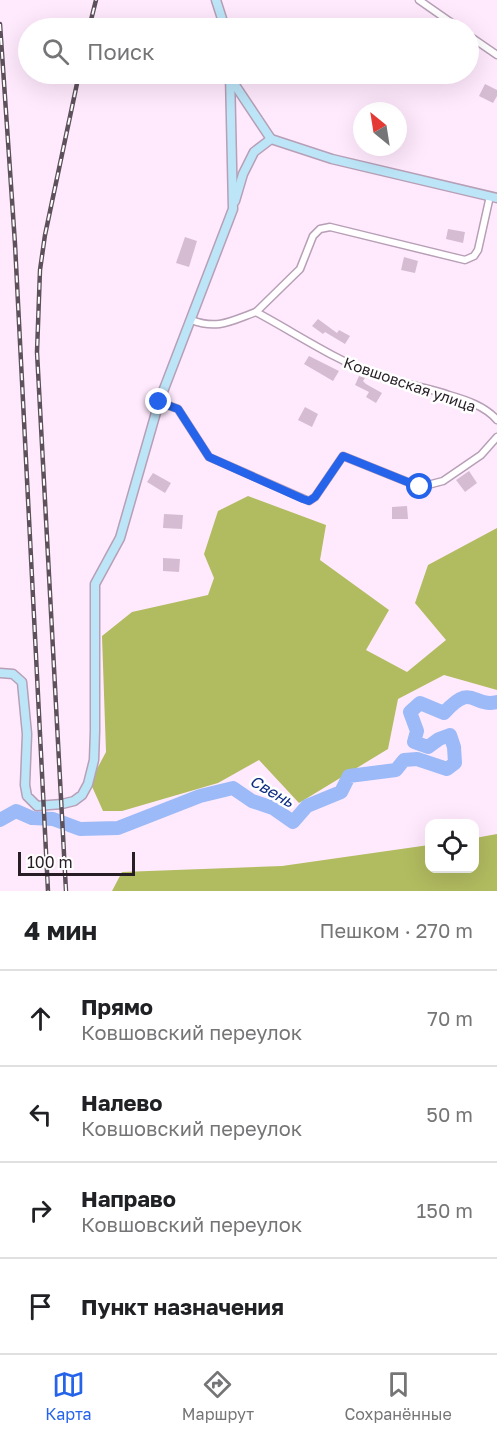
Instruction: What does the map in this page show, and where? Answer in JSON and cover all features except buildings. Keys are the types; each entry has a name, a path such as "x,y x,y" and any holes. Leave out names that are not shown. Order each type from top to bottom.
{"street":[{"path":"216,0 222,18"},
{"path":"419,0 445,18"},
{"path":"479,43 497,56"},
{"path":"230,84 233,209"},
{"path":"191,320 207,326 226,323 256,312 300,269 312,236 320,229 330,227 465,260 474,256 478,250 493,197 332,159 272,139 235,84"},
{"path":"0,674 13,674 19,677 24,691 27,796 37,806 74,801 82,795 88,784 94,760 95,584 120,538 159,402 233,209 243,174 254,152 272,139"},
{"name":"Ковшовская улица","path":"256,312 334,357 380,376 469,401 492,414 497,420"},
{"path":"159,402 178,409 209,457 309,501 315,497 343,456 420,487 443,481 481,455 497,437"}],"green space":[{"path":"248,496 326,525 320,560 389,610 366,650 407,672 446,640 415,603 428,565 497,528 497,690 444,675 398,699 388,749 299,803 259,760 218,783 122,811 103,811 90,782 106,752 102,636 132,612 208,595 214,578 204,554 218,511"},
{"path":"497,834 497,891 112,891 122,872 282,866 425,846 425,873 479,873 479,837"}],"waterway":[{"name":"Свень","path":"0,820 16,811 32,818 53,819 80,829 118,828 200,796 233,788 252,801 273,808 293,822 307,806 341,792 349,776 396,770 404,760 417,759 447,769 455,763 454,747 450,735 428,747 414,742 417,731 410,712 420,703 444,713 467,697 482,702 497,702"}],"railway":[{"path":"92,18 96,0"},
{"path":"0,24 15,244 48,891"},
{"path":"66,891 37,352 40,270 45,235 77,84"}],"route":[{"path":"159,402 178,409 209,457 309,501 315,497 343,456 420,487"}]}
